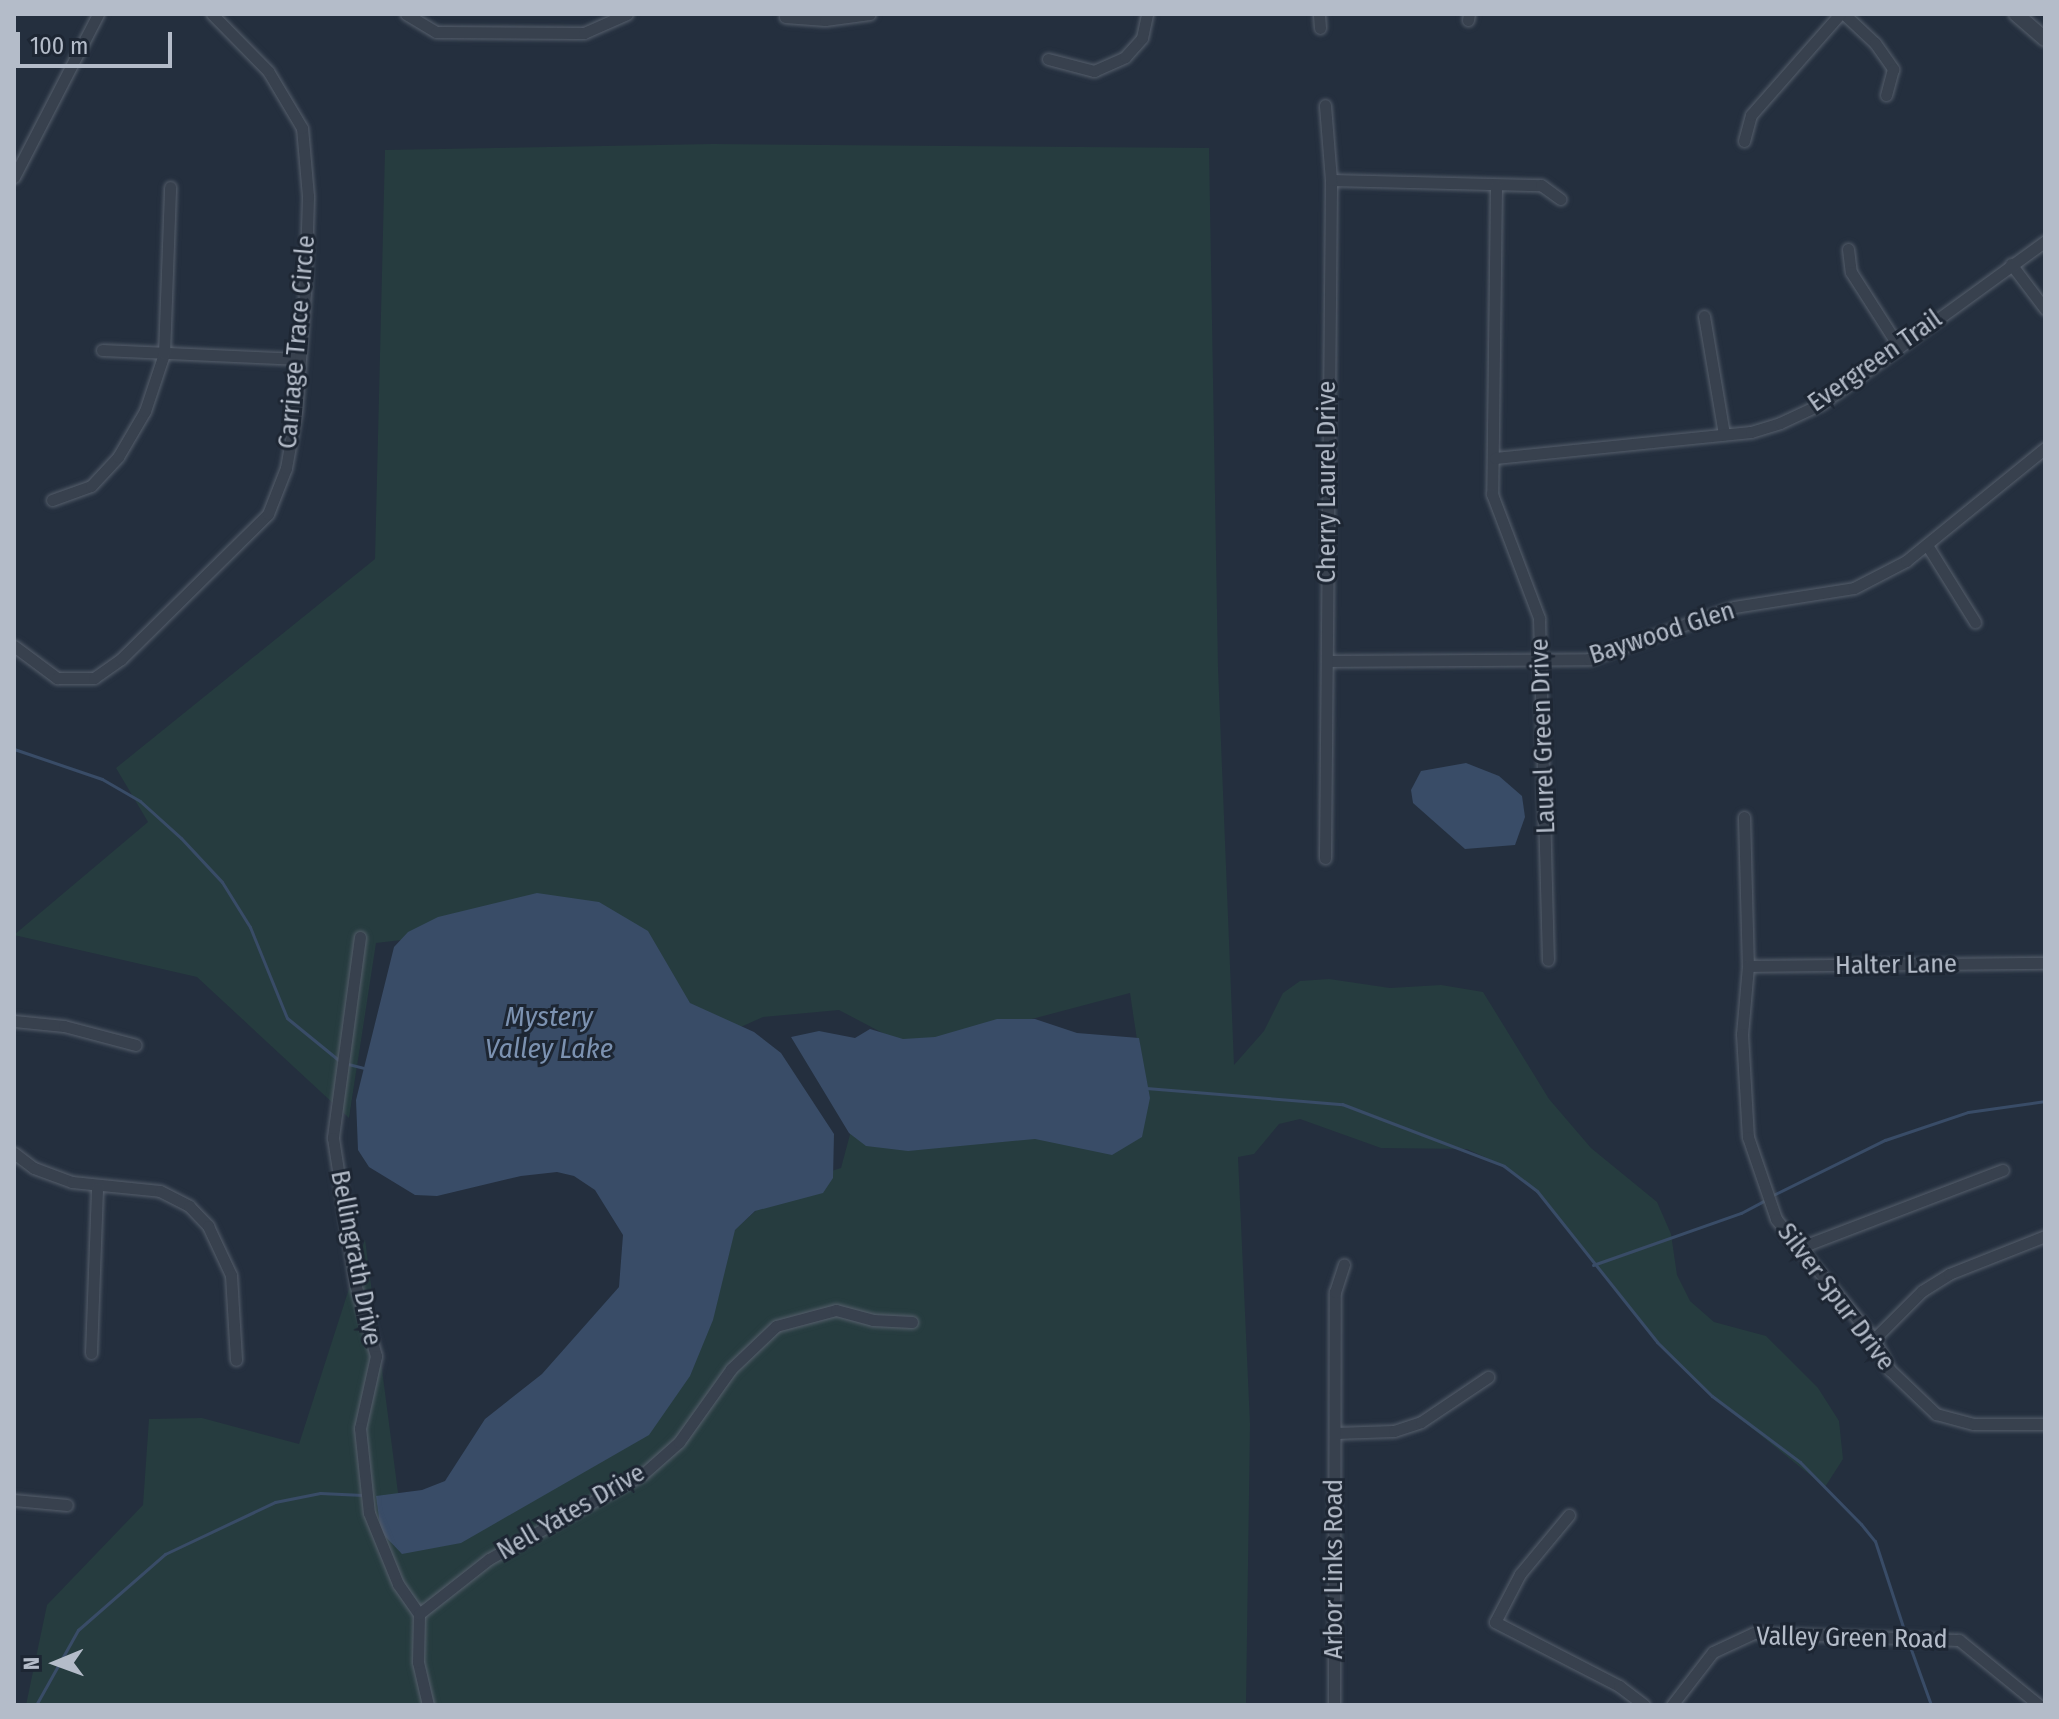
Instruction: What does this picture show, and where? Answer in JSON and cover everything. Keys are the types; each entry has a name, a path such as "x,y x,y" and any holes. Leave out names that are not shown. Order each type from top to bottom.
{"street":[{"path":"14,177 98,14"},
{"name":"Carriage Trace Circle","path":"14,646 57,678 94,678 121,659 268,514 286,468 300,359 308,196 302,128 268,71 212,14"},
{"path":"406,14 436,32 584,33 627,14"},
{"path":"785,17 825,20 870,14"},
{"path":"1048,59 1094,71 1125,57 1142,38 1147,14"},
{"path":"1319,14 1320,28"},
{"path":"1744,141 1751,115 1842,14 1875,43 1893,69 1886,95"},
{"path":"2016,14 2045,39"},
{"name":"Cherry Laurel Drive","path":"1325,105 1331,180 1325,858"},
{"path":"1331,180 1541,185 1560,199"},
{"name":"Laurel Green Drive","path":"1496,186 1495,458 1492,494 1539,618 1543,663 1548,960"},
{"path":"52,500 91,486 118,457 145,411 164,354 170,187"},
{"name":"Evergreen Trail","path":"1495,458 1751,432 1821,404 2045,241"},
{"path":"1848,249 1851,272 1899,347"},
{"path":"2011,264 2045,309"},
{"path":"1704,316 1724,434"},
{"path":"102,350 300,359"},
{"name":"Baywood Glen","path":"1327,661 1543,663 1619,652 1734,607 1854,588 1887,574 1927,545 2045,448"},
{"path":"1927,545 1975,622"},
{"name":"Silver Spur Drive","path":"1744,817 1748,966 1742,1034 1748,1137 1776,1219 1874,1339 1890,1370 1936,1414 1974,1424 2045,1424"},
{"name":"Bellingrath Drive","path":"360,937 333,1138 356,1287 376,1356 360,1428 369,1513 398,1584 419,1614"},
{"name":"Halter Lane","path":"1748,966 2045,963"},
{"path":"14,1021 64,1026 136,1045"},
{"path":"14,1153 34,1168 97,1188 160,1191 189,1206 208,1226 231,1275 236,1360"},
{"path":"1801,1247 2003,1170"},
{"path":"91,1353 97,1188"},
{"path":"1874,1339 1922,1291 1949,1274 2045,1236"},
{"name":"Arbor Links Road","path":"1334,1705 1335,1292 1344,1264"},
{"name":"Nell Yates Drive","path":"419,1614 489,1559 643,1474 679,1442 731,1369 776,1326 836,1310 873,1320 912,1322"},
{"path":"1335,1433 1394,1431 1421,1422 1488,1377"},
{"path":"14,1500 67,1505"},
{"path":"1569,1515 1520,1574 1495,1622 1619,1686 1644,1705"},
{"path":"419,1614 418,1662 428,1705"},
{"name":"Valley Green Road","path":"1672,1705 1713,1652 1754,1633 1938,1635 1959,1640 2039,1705"}],"green space":[{"path":"713,144 1209,148 1218,668 1234,1065 1264,1031 1283,993 1300,981 1329,979 1390,988 1441,985 1483,992 1549,1099 1591,1148 1657,1202 1671,1234 1677,1275 1690,1301 1714,1322 1766,1336 1818,1388 1839,1421 1843,1459 1825,1487 1712,1396 1657,1342 1537,1191 1504,1166 1467,1149 1381,1148 1300,1119 1279,1124 1254,1154 1238,1157 1250,1424 1246,1705 26,1705 47,1605 143,1505 149,1419 202,1418 299,1444 365,1239 403,1531 783,1186 841,1168 852,1127 1137,1040 1130,993 915,1050 839,1010 763,1017 734,1030 452,934 376,943 349,1118 197,977 14,935 148,822 116,768 375,559 385,150"}],"water":[{"path":"1466,763 1499,776 1522,796 1525,817 1515,845 1465,849 1413,803 1411,790 1421,771"},
{"name":"Mystery Valley Lake","path":"537,893 599,902 648,931 690,1003 754,1032 781,1053 834,1134 833,1178 823,1193 755,1211 735,1230 713,1320 690,1376 649,1435 461,1543 402,1554 381,1532 376,1496 422,1490 445,1481 485,1419 542,1374 619,1287 623,1235 595,1190 574,1176 557,1172 521,1176 437,1196 415,1195 369,1167 358,1150 356,1100 394,947 408,932 438,917"},
{"path":"997,1019 1035,1019 1077,1033 1139,1038 1150,1098 1142,1137 1112,1155 1035,1139 908,1151 866,1146 849,1133 791,1037 819,1031 855,1038 870,1029 903,1039 935,1037"}],"waterway":[{"path":"14,749 102,779 140,801 181,838 222,882 250,927 287,1018 341,1062"},
{"path":"348,1064 364,1068"},
{"path":"1146,1088 1342,1104 1504,1166 1537,1191 1657,1342 1712,1396 1800,1462 1861,1524 1875,1541 1905,1633"},
{"path":"1771,1196 1885,1140 1968,1112 2045,1101"},
{"path":"1593,1265 1741,1213 1765,1200"},
{"path":"36,1705 78,1630 165,1554 275,1502 320,1493 363,1495"},
{"path":"1908,1641 1931,1705"}]}
